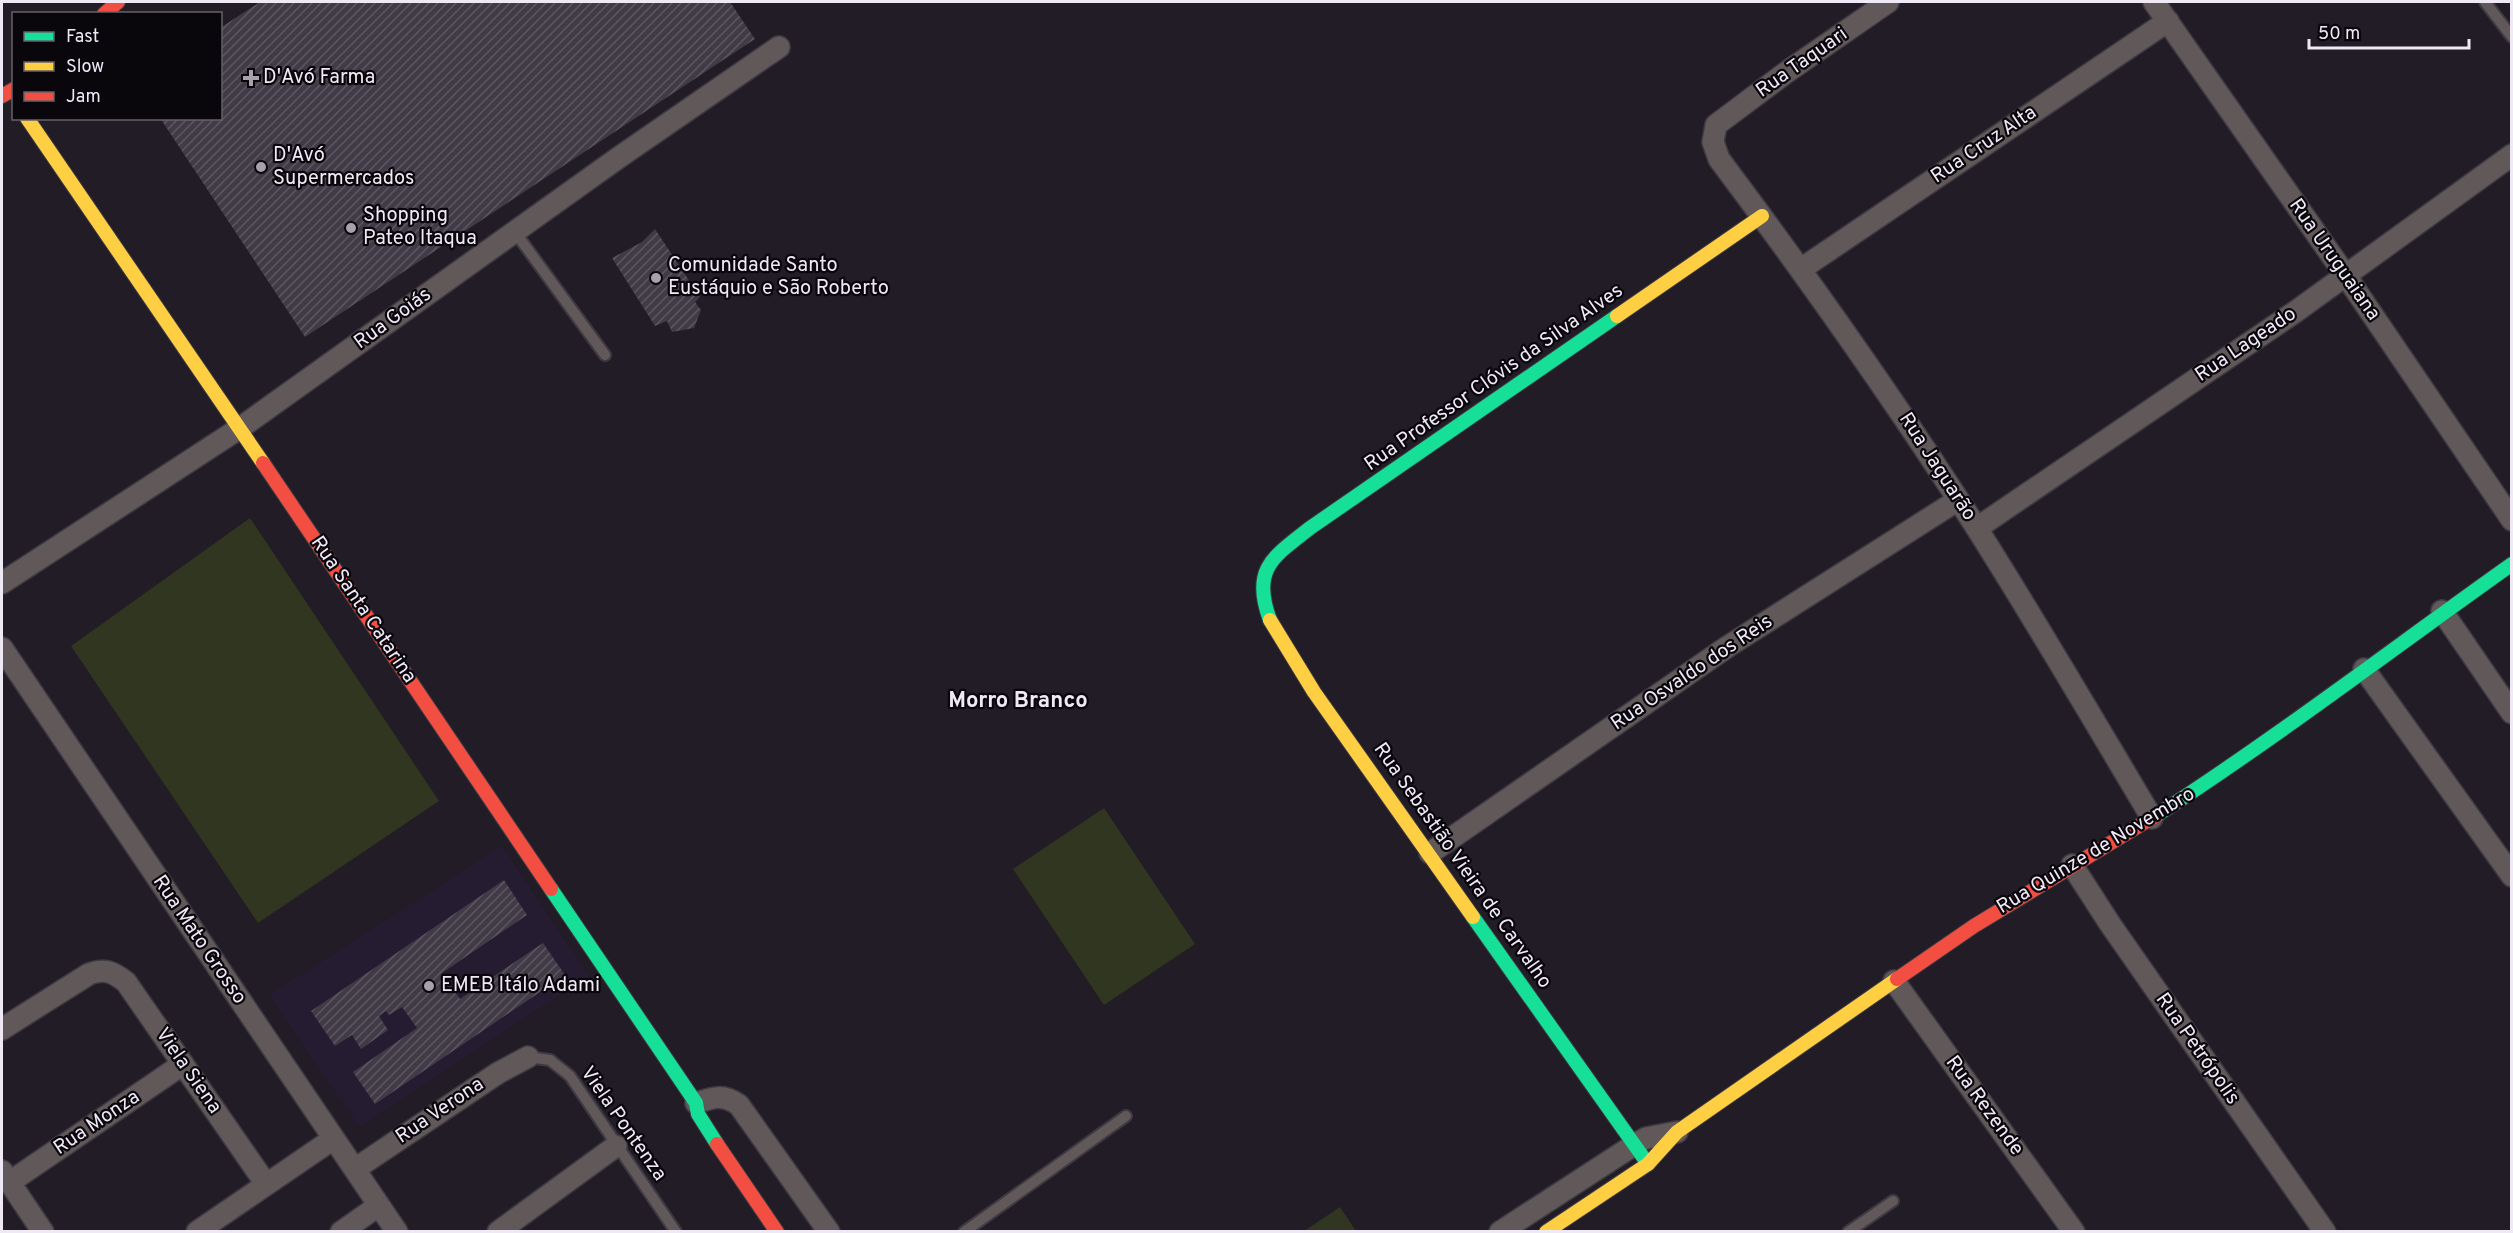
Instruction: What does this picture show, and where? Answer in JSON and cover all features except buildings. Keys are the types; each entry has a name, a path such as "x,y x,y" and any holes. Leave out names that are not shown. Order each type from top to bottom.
{"street":[{"path":"106,12 118,2"},
{"name":"Rua Taquari","path":"1716,125 1784,74 1888,2"},
{"name":"Rua Uruguaiana","path":"2154,2 2346,276 2511,520"},
{"name":"Rua Cruz Alta","path":"1801,269 2168,21"},
{"name":"Rua Goiás","path":"2,583 240,428 779,47"},
{"name":"Rua Santa Catarina","path":"28,120 240,428 696,1103 698,1114 707,1130 777,1232"},
{"name":"Rua Jaguarão","path":"1716,125 1713,142 1719,159 1801,269 1898,406 1977,528 2152,818"},
{"name":"Rua Lageado","path":"1977,528 2509,163"},
{"name":"Rua Professor Clóvis da Silva Alves","path":"1262,584 1271,563 1310,528 1762,216"},
{"name":"Rua Osvaldo dos Reis","path":"1430,853 1727,647 1958,500"},
{"name":"Rua Quinze de Novembro","path":"1546,1232 1648,1164 1677,1132 1894,981 1974,926 2152,818 2249,755 2442,611 2511,564"},
{"name":"Rua Sebastião Vieira de Carvalho","path":"1262,584 1262,593 1278,634 1314,692 1648,1164"},
{"path":"2442,611 2511,713"},
{"name":"Rua Mato Grosso","path":"2,648 397,1232"},
{"path":"2364,669 2511,876"},
{"name":"Rua Petrópolis","path":"2072,865 2110,924 2325,1232"},
{"name":"Viela Siena","path":"2,1029 61,990 100,970 112,972 126,982 266,1184"},
{"name":"Rua Rezende","path":"1894,981 2074,1232"},
{"name":"Rua Verona","path":"355,1169 498,1073 528,1057"},
{"name":"Rua Monza","path":"6,1176 183,1064"},
{"path":"696,1103 717,1096 728,1098 739,1105 829,1232"},
{"name":"Rua Quinze de Novembro","path":"1500,1232 1646,1138 1677,1132"},
{"path":"197,1232 333,1139"},
{"path":"498,1232 616,1146"},
{"path":"6,1176 44,1232"},
{"path":"341,1232 378,1206"}],"lane":[{"path":"2485,2 2511,37"},
{"path":"515,232 605,355"},
{"name":"Viela Pontenza","path":"528,1057 550,1060 570,1076 676,1232"},
{"path":"963,1232 1126,1116"},
{"path":"1848,1232 1893,1201"}],"shaded area":[{"name":"EMEB Itálo Adami","path":"502,846 589,976 359,1127 269,995"}],"green space":[{"path":"250,518 439,801 258,923 71,646"},
{"path":"1104,808 1195,944 1104,1005 1013,869"},
{"path":"1340,1207 1356,1231 1304,1231"}],"traffic: fast":[{"path":"1270,620 1263,588 1265,576 1269,566 1285,547 1617,316"},
{"path":"2160,813 2293,722 2512,564"},
{"path":"551,889 696,1103 698,1114 717,1144"},
{"path":"1473,917 1648,1164"}],"traffic: slow":[{"path":"28,120 263,463"},
{"path":"1617,316 1762,216"},
{"path":"1270,620 1314,692 1473,917"},
{"path":"1546,1232 1648,1164 1677,1132 1897,979"}],"traffic: jam":[{"path":"106,12 118,2"},
{"path":"2,96 12,90"},
{"path":"263,463 551,889"},
{"path":"1897,979 1974,926 2160,813"},
{"path":"717,1144 777,1232"}],"place":[{"name":"D'Avó Farma","path":"251,78"},
{"name":"D'Avó Supermercados","path":"261,167"},
{"name":"Shopping Pateo Itaqua","path":"351,228"},
{"name":"Comunidade Santo Eustáquio e São Roberto","path":"656,278"},
{"name":"EMEB Itálo Adami","path":"429,986"}],"district":[{"name":"Morro Branco","path":"1018,701"}]}
